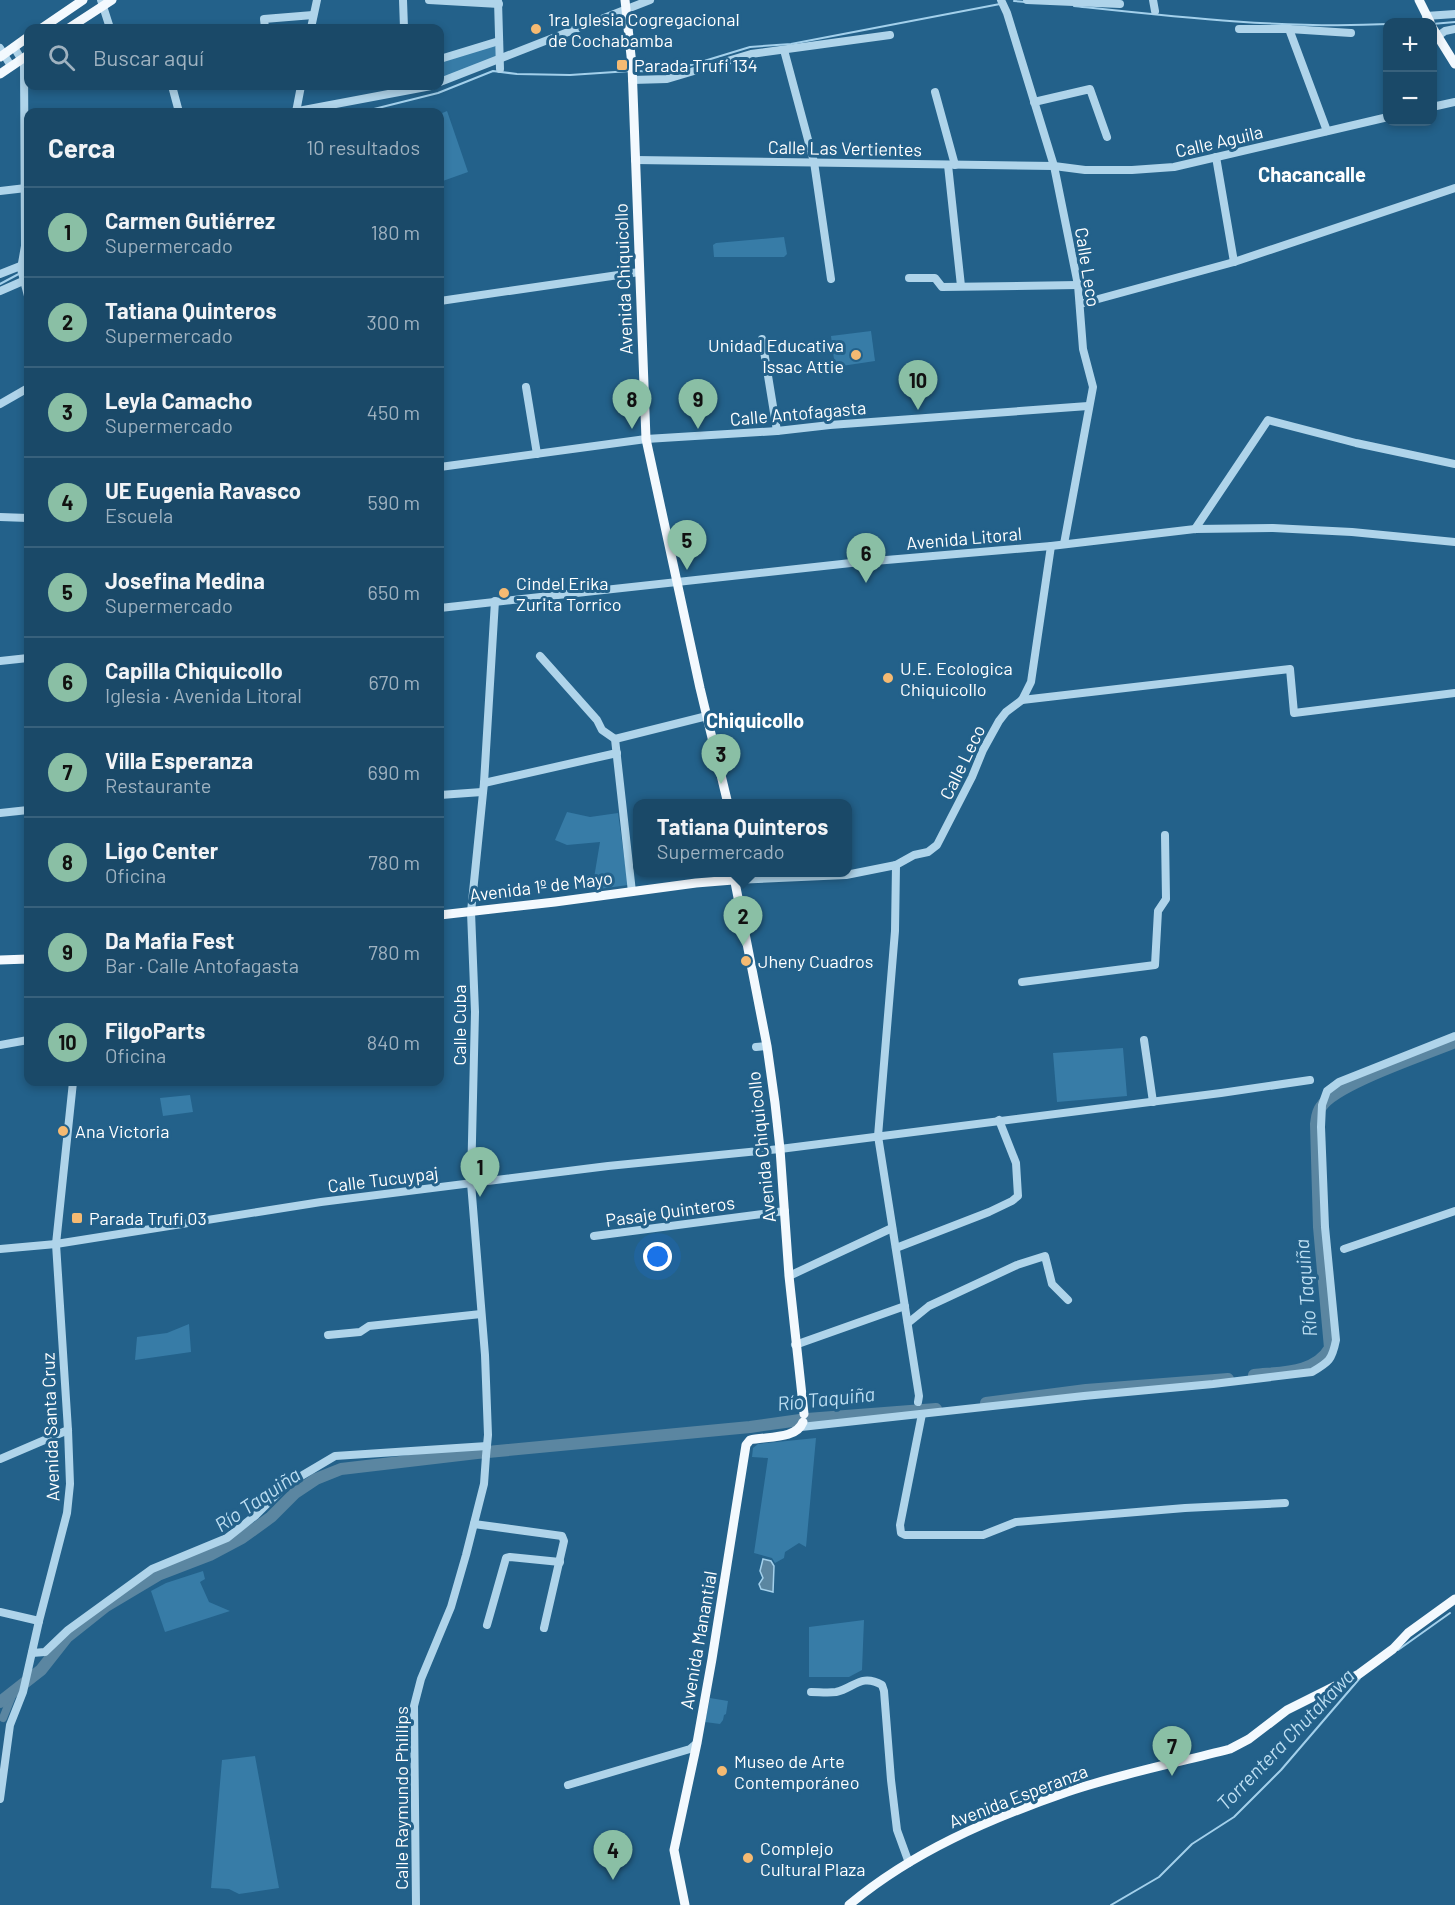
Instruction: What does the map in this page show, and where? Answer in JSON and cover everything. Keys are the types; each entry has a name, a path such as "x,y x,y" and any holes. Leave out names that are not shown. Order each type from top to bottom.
{"main road":[{"path":"48,24 83,0"},
{"name":"Avenida Chiquicollo","path":"625,0 632,74 646,439 727,799"},
{"path":"1419,0 1428,18"},
{"path":"75,24 106,2"},
{"path":"1437,35 1455,64"},
{"path":"1,53 24,41"},
{"path":"0,74 24,58"},
{"name":"Avenida 1º de Mayo","path":"444,915 632,892 727,877"},
{"name":"Avenida Chiquicollo","path":"733,877 767,1046 780,1149 803,1420"},
{"path":"0,960 24,958"},
{"name":"Avenida Manantial","path":"685,1905 674,1850 697,1743 731,1551 746,1445 750,1440 795,1432 803,1420"},
{"name":"Avenida Esperanza","path":"849,1905 940,1844 1067,1792 1230,1749 1249,1739 1287,1710 1359,1674 1393,1649 1408,1633 1455,1599"}],"street":[{"path":"312,24 317,0"},
{"path":"403,0 404,24"},
{"path":"429,0 498,2 500,69"},
{"path":"444,80 651,0"},
{"name":"Calle Leco","path":"1001,0 1054,166 1078,285 1083,348 1093,387 1064,544"},
{"path":"1027,0 1120,4"},
{"path":"1153,0 1155,11"},
{"path":"106,2 109,24"},
{"path":"1437,22 1455,14"},
{"path":"265,24 264,19 313,15"},
{"path":"1437,28 1445,31 1455,29"},
{"path":"1239,29 1351,33"},
{"path":"1289,29 1328,131"},
{"path":"632,74 667,79 751,54 890,35"},
{"path":"444,57 499,41"},
{"path":"14,47 24,56"},
{"path":"784,50 814,162 831,279"},
{"path":"1,53 11,66"},
{"path":"1034,102 1090,89 1107,137"},
{"path":"25,90 26,108"},
{"path":"173,90 178,108"},
{"path":"298,108 301,90"},
{"path":"318,108 411,90"},
{"path":"935,92 952,165 961,286"},
{"path":"1437,106 1455,102"},
{"name":"Calle Aguila","path":"1054,166 1085,170 1174,167 1383,118"},
{"path":"1216,157 1234,262"},
{"name":"Calle Las Vertientes","path":"635,160 1054,166"},
{"path":"0,190 24,188"},
{"path":"1080,304 1234,262 1455,188"},
{"path":"0,274 23,271"},
{"path":"0,291 23,271"},
{"path":"444,300 639,272"},
{"path":"909,278 935,278 942,287 1078,285"},
{"path":"762,339 777,431"},
{"path":"526,387 537,454"},
{"path":"0,404 24,390"},
{"name":"Calle Antofagasta","path":"444,466 646,439 1088,406"},
{"path":"1195,529 1268,420 1356,443 1455,464"},
{"path":"0,517 24,518"},
{"name":"Avenida Litoral","path":"444,607 851,563 1052,546 1195,529 1273,528 1352,532 1455,542"},
{"name":"Calle Leco","path":"928,852 943,836 999,721 1006,712 1022,700 1031,682 1052,546"},
{"name":"Calle Cuba","path":"486,1450 486,1381 471,1183 475,1012 471,912 483,788 495,601"},
{"path":"540,656 597,720 602,730 615,739 707,716"},
{"path":"0,661 24,658"},
{"path":"1022,700 1290,669 1294,713 1455,693"},
{"path":"615,739 632,892"},
{"path":"444,794 483,788 616,753"},
{"path":"0,813 24,810"},
{"path":"1022,982 1155,965 1158,912 1166,899 1165,835"},
{"name":"Avenida 1º de Mayo","path":"852,874 896,866 914,855 928,852"},
{"path":"896,866 895,931 878,1136 919,1396 918,1402"},
{"path":"803,1420 922,1413 1224,1383 1312,1372 1326,1364 1333,1354 1336,1340 1325,1227 1321,1126 1322,1105 1327,1091 1339,1082 1455,1036"},
{"path":"1144,1040 1153,1102"},
{"path":"0,1045 24,1041"},
{"path":"756,1047 767,1046"},
{"name":"Calle Tucuypaj","path":"0,1249 56,1244 321,1202 780,1149 1310,1080"},
{"name":"Avenida Santa Cruz","path":"0,1799 6,1725 23,1692 67,1513 70,1484 56,1244 73,1086"},
{"path":"896,1248 989,1212 1012,1202 1018,1196 1016,1164 999,1120"},
{"name":"Pasaje Quinteros","path":"594,1236 785,1210"},
{"path":"1344,1249 1455,1212"},
{"path":"789,1276 892,1228"},
{"path":"908,1323 929,1306 1017,1266 1045,1256 1052,1284 1068,1300"},
{"path":"795,1345 904,1306"},
{"path":"328,1335 360,1332 369,1326 481,1314"},
{"path":"922,1413 900,1525 901,1533 905,1535 983,1535 1016,1522 1185,1508 1285,1503"},
{"path":"0,1459 68,1430"},
{"path":"33,1653 45,1652 68,1630 152,1569 227,1538 256,1515 286,1485 335,1456 486,1450"},
{"name":"Calle Raymundo Phillips","path":"416,1905 414,1706 421,1679 451,1607 484,1484 486,1450"},
{"path":"474,1524 562,1536 564,1541 560,1562 544,1628"},
{"path":"487,1625 506,1558 560,1562"},
{"path":"0,1612 39,1621"},
{"path":"811,1692 837,1692 858,1681 875,1681 882,1685 897,1830 909,1863"},
{"path":"568,1785 690,1749 697,1743"}],"shaded area":[{"path":"494,45 496,47 497,56 444,78 444,61"},
{"path":"447,111 468,172 444,181 444,112"},
{"path":"784,237 787,254 784,257 714,257 713,245 716,243"},
{"path":"871,331 875,361 835,367 831,336"},
{"path":"567,812 590,817 618,813 628,885 592,890 600,842 567,845 555,840"},
{"path":"1123,1048 1127,1096 1057,1102 1053,1053"},
{"path":"190,1095 193,1112 163,1116 160,1098"},
{"path":"189,1324 191,1352 135,1360 137,1337 167,1333"},
{"path":"816,1438 806,1547 799,1543 785,1552 784,1558 775,1563 772,1558 754,1553 768,1458 752,1457 753,1448 758,1444"},
{"path":"763,1559 771,1561 774,1566 773,1592 761,1589 759,1584 763,1578 760,1571"},
{"path":"203,1571 205,1579 200,1582 209,1602 230,1611 165,1632 151,1591 166,1583"},
{"path":"864,1620 862,1670 849,1677 809,1677 809,1627"},
{"path":"710,1698 728,1701 726,1714 720,1724 705,1722"},
{"path":"255,1756 279,1888 239,1894 229,1889 211,1888 222,1760"}],"waterway":[{"path":"1014,1 1026,2"},
{"path":"636,71 668,72 750,47 791,44 1000,4"},
{"path":"1074,6 1191,18 1270,23 1383,24"},
{"path":"1437,24 1455,22"},
{"path":"378,108 438,93 493,71 570,75 630,71"},
{"path":"0,284 24,271"},
{"name":"Río Taquiña","path":"1254,1375 1286,1372 1306,1367 1324,1357 1330,1348 1319,1227 1316,1124 1320,1109 1330,1098 1362,1079 1455,1042"},
{"name":"Río Taquiña","path":"986,1403 1086,1390 1228,1379"},
{"name":"Río Taquiña","path":"0,1702 41,1670 67,1637 106,1606 158,1575 210,1555 242,1538 271,1517 295,1493 316,1479 341,1469 477,1453 750,1427 807,1419 936,1409"},
{"name":"Torrentera Chutakawa","path":"1398,1650 1450,1613"},
{"name":"Torrentera Chutakawa","path":"1111,1905 1159,1877 1192,1844 1234,1817 1281,1770 1360,1678"},
{"path":"3,1718 14,1691"}],"place":[{"name":"1ra Iglesia Cogregacional de Cochabamba","path":"536,29"},
{"name":"Parada Trufi 134","path":"622,65"},
{"name":"Unidad Educativa Issac Attie","path":"856,355"},
{"name":"FilgoParts","path":"918,410"},
{"name":"Ligo Center","path":"632,429"},
{"name":"Da Mafia Fest","path":"698,429"},
{"name":"Josefina Medina","path":"687,570"},
{"name":"Capilla Chiquicollo","path":"866,583"},
{"name":"Cindel Erika Zurita Torrico","path":"504,593"},
{"name":"U.E. Ecologica Chiquicollo","path":"888,678"},
{"name":"Leyla Camacho","path":"721,784"},
{"name":"Tatiana Quinteros","path":"743,946"},
{"name":"Jheny Cuadros","path":"746,961"},
{"name":"Ana Victoria","path":"63,1131"},
{"name":"Carmen Gutiérrez","path":"480,1197"},
{"name":"Parada Trufi 03","path":"77,1218"},
{"name":"Museo de Arte Contemporáneo","path":"722,1771"},
{"name":"Villa Esperanza","path":"1172,1776"},
{"name":"Complejo Cultural Plaza","path":"748,1858"},
{"name":"UE Eugenia Ravasco","path":"613,1880"}],"district":[{"name":"Chacancalle","path":"1312,174"},
{"name":"Chiquicollo","path":"755,720"}]}
